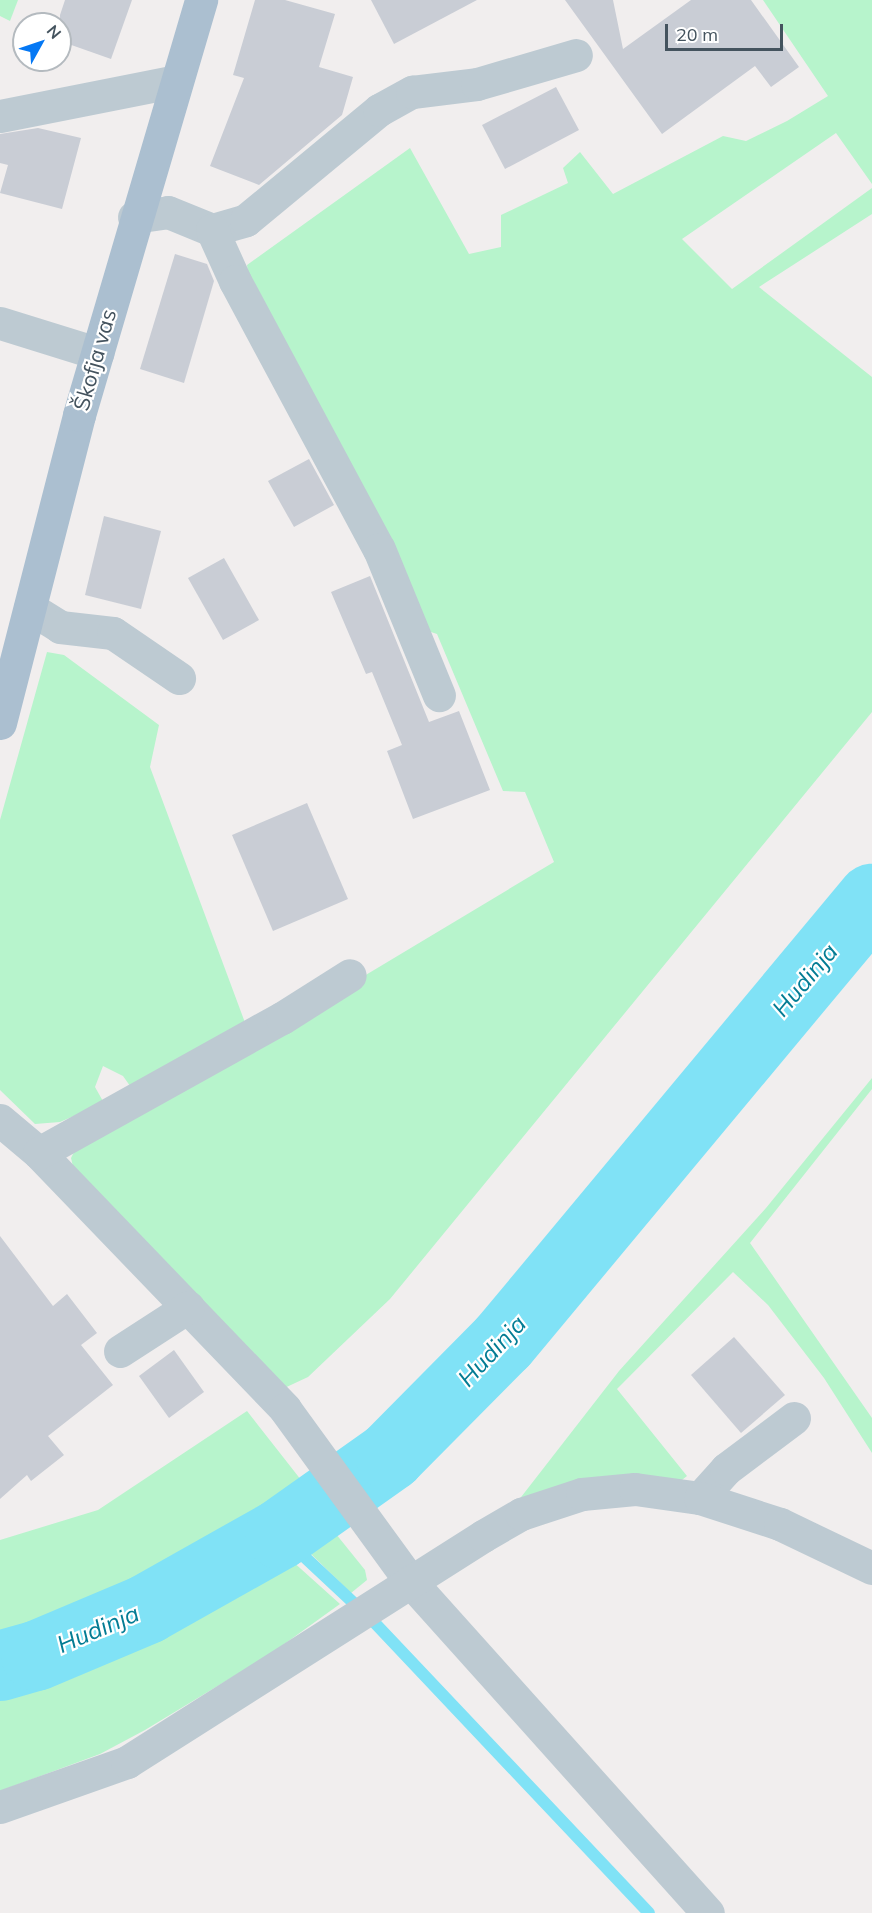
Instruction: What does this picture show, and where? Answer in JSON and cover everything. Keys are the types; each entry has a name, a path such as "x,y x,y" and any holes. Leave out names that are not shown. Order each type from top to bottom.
{"main road":[{"name":"Škofja vas","path":"0,723 6,679 30,608 134,217 201,0"}],"street":[{"path":"134,217 168,212 212,230 246,220 379,110 412,92 477,84 576,55"},
{"path":"0,116 176,81"},
{"path":"212,230 235,281 379,549 440,695"},
{"path":"0,323 97,353"},
{"path":"30,608 60,627 113,633 179,678"},
{"path":"39,1153 282,1018 350,975"},
{"path":"0,1120 39,1153 285,1409 382,1544 397,1589 708,1913"},
{"path":"120,1351 188,1307"},
{"path":"700,1498 726,1469 794,1418"},
{"path":"0,1807 127,1762 397,1589 521,1514 582,1494 635,1489 700,1498 780,1524 872,1568"}],"green space":[{"path":"0,0 18,0 10,21 0,16"},
{"path":"763,0 872,0 872,184 836,133 682,239 732,289 872,188 872,214 759,287 872,377 872,712 390,1299 308,1377 278,1391 75,1175 71,1158 80,1140 294,1018 554,862 525,792 503,791 437,634 425,630 249,282 247,265 410,148 469,254 501,247 501,215 568,183 563,168 580,152 613,194 723,136 746,141 787,121 828,96"},
{"path":"47,652 64,655 159,725 150,767 247,1028 135,1093 123,1076 103,1066 95,1087 104,1103 60,1122 35,1124 0,1090 0,820"},
{"path":"872,1078 872,1089 750,1243 872,1418 872,1453 824,1378 768,1305 733,1272 617,1389 687,1476 678,1483 518,1501 619,1371 766,1208"},
{"path":"247,1411 305,1485 143,1587 29,1639 0,1646 0,1540 98,1510"},
{"path":"336,1534 365,1570 367,1580 351,1593 308,1551"},
{"path":"291,1560 340,1604 269,1655 145,1730 100,1754 0,1791 0,1697 43,1686 162,1636"}],"building":[{"path":"65,0 132,0 111,59 72,45 72,12 61,12"},
{"path":"255,0 285,0 335,14 319,67 353,77 342,115 259,185 210,166 244,78 233,75"},
{"path":"371,0 477,0 394,44"},
{"path":"565,0 613,0 623,49 691,0 751,0 799,67 771,87 755,66 662,134"},
{"path":"556,87 579,130 505,169 482,125"},
{"path":"38,128 81,138 62,209 0,193 8,165 0,163 0,134"},
{"path":"175,254 207,264 214,281 184,383 140,369"},
{"path":"309,459 334,505 294,527 268,481"},
{"path":"104,516 161,531 141,609 85,595"},
{"path":"224,558 259,620 223,640 188,578"},
{"path":"370,576 429,722 459,711 490,790 413,819 387,751 402,745 372,672 366,674 331,592"},
{"path":"307,803 348,899 273,931 232,835"},
{"path":"0,1236 53,1306 67,1294 97,1333 81,1345 113,1385 48,1436 64,1455 31,1481 27,1475 0,1499"},
{"path":"734,1337 785,1395 741,1433 691,1375"},
{"path":"174,1350 204,1392 169,1418 139,1376"}],"waterway":[{"name":"Hudinja","path":"0,1666 36,1656 147,1609 280,1534 390,1456 503,1342 872,899"},
{"path":"280,1534 372,1620 649,1913"}]}
